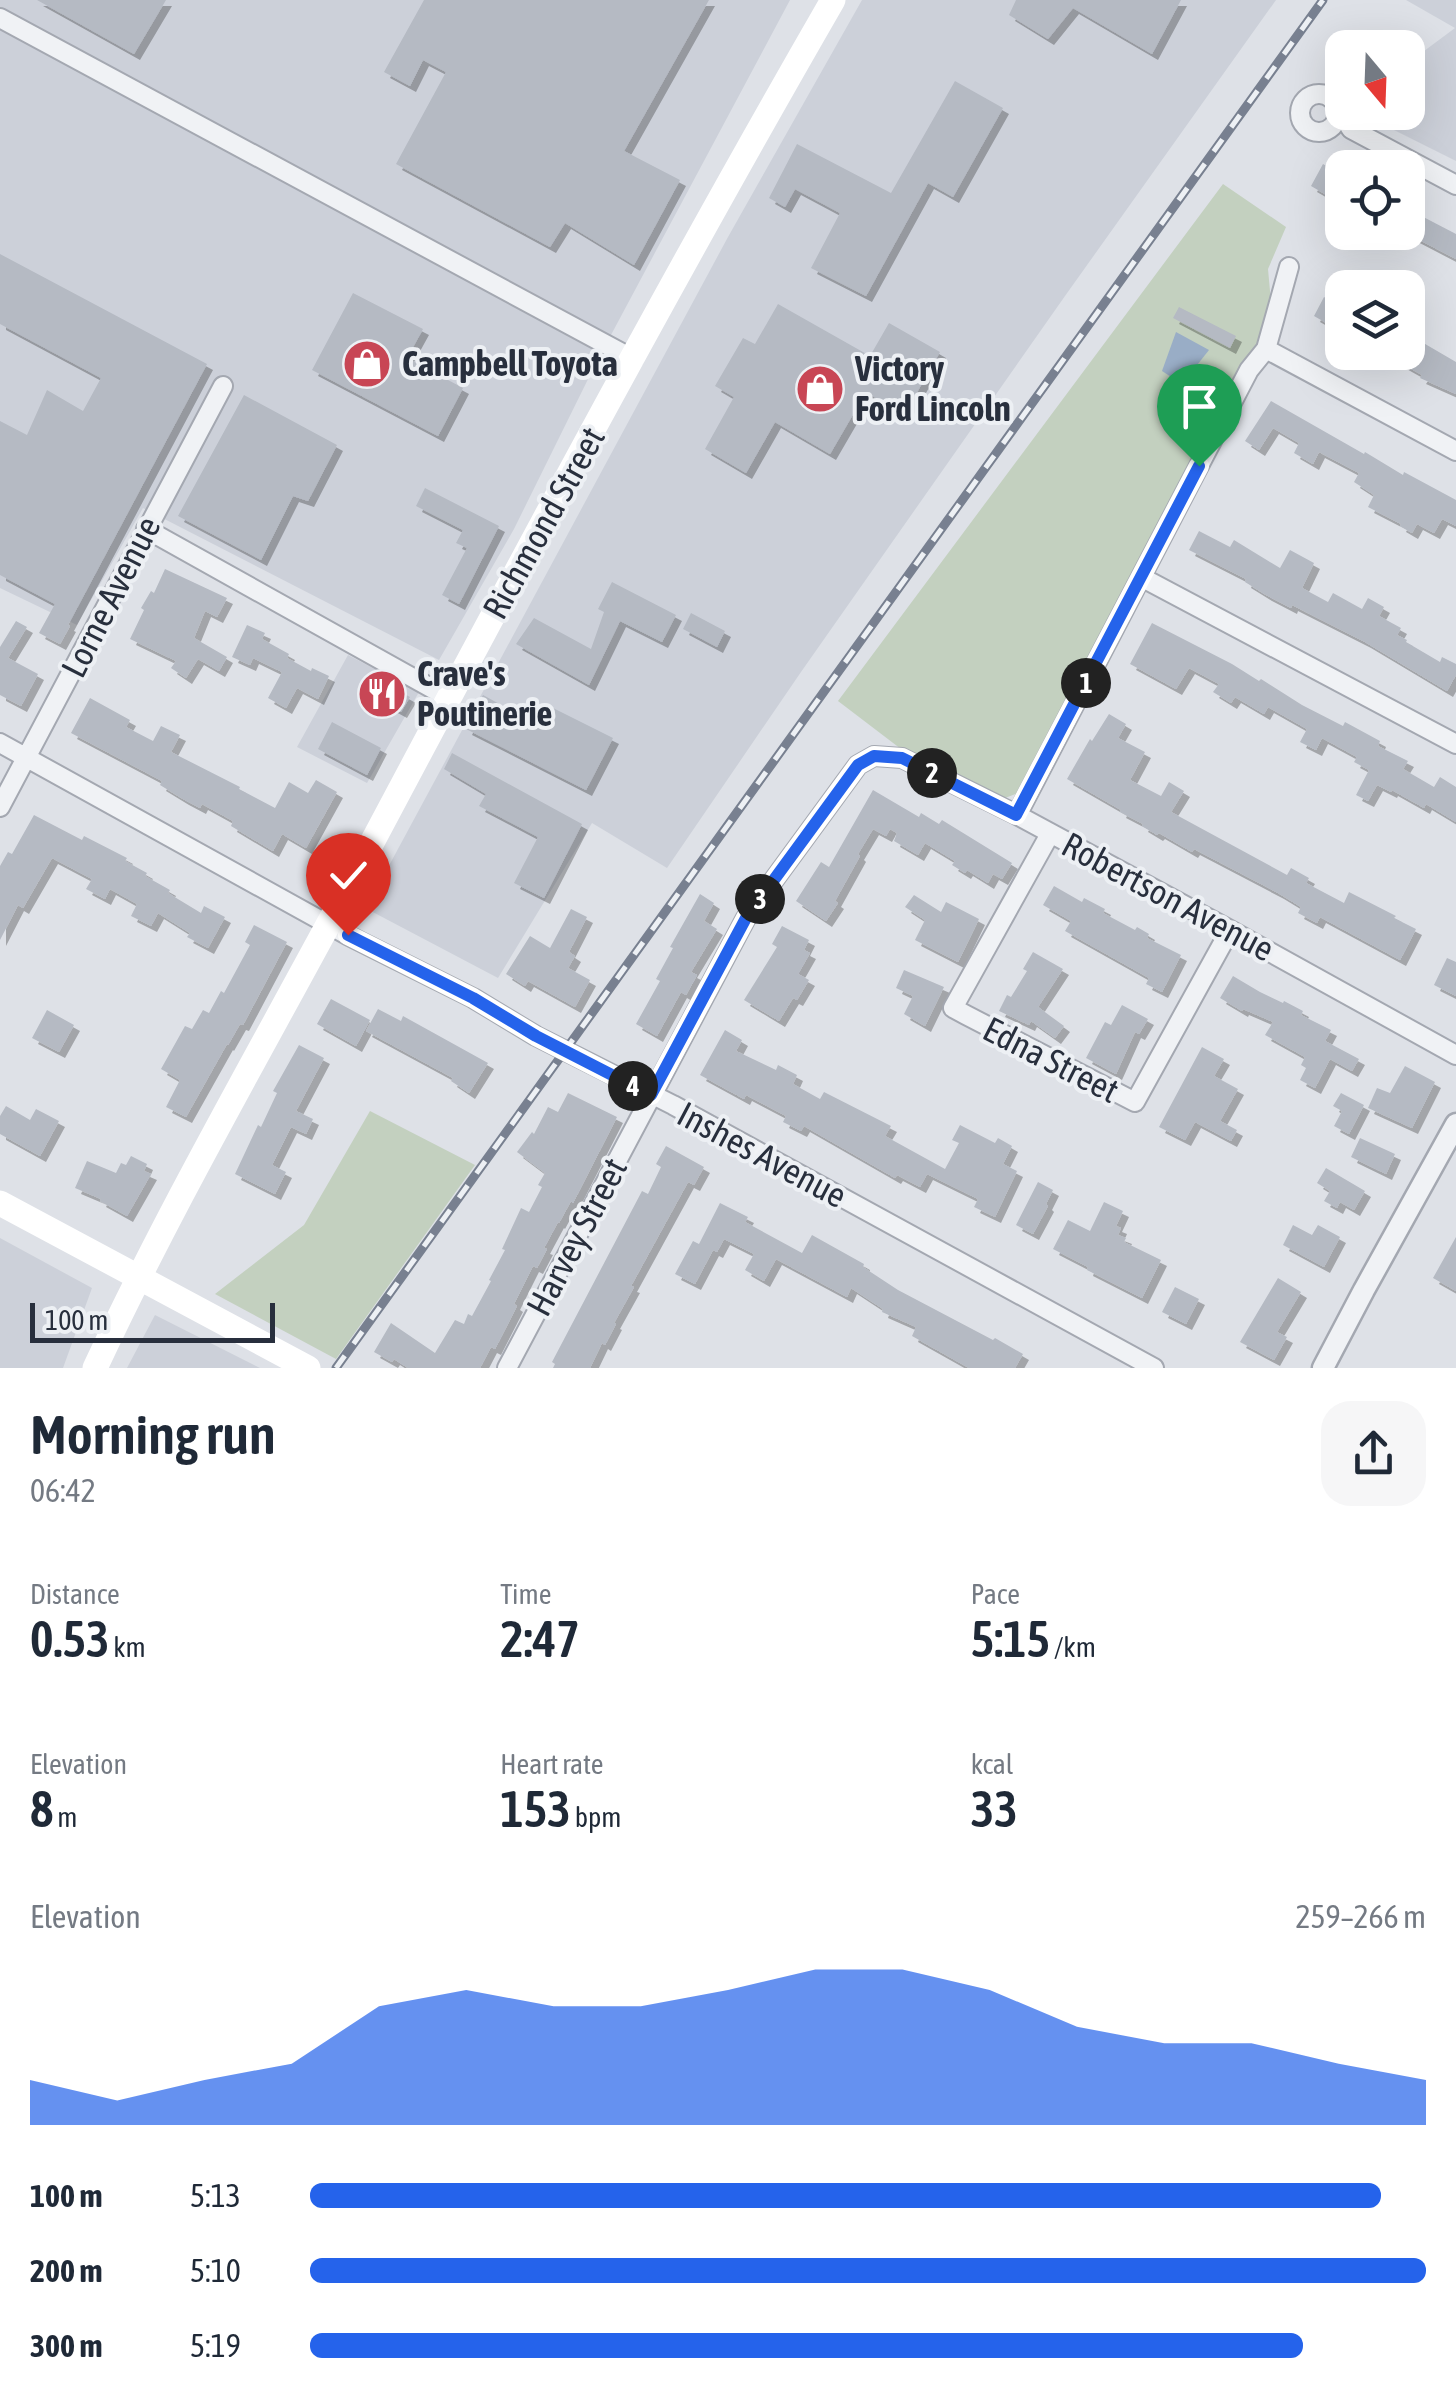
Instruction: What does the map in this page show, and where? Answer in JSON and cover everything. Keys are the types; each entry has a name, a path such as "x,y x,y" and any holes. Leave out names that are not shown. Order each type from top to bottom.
{"main road":[{"name":"Richmond Street","path":"94,1368 138,1278 824,3"},
{"path":"0,1203 308,1368"}],"street":[{"path":"0,18 633,358"},
{"path":"1325,95 1309,96 1302,104 1302,124 1310,130 1356,131 1456,185"},
{"path":"1016,815 1249,370 1266,350 1289,268"},
{"path":"1266,350 1456,451"},
{"name":"Lorne Avenue","path":"0,808 222,386"},
{"path":"146,528 449,698"},
{"path":"1141,578 1456,744"},
{"name":"Inshes Avenue","path":"0,743 1154,1368"},
{"name":"Robertson Avenue","path":"874,756 902,758 1016,815 1456,1055"},
{"name":"Harvey Street","path":"508,1368 746,918 858,765 874,756"},
{"name":"Edna Street","path":"1050,834 953,1008 1134,1102 1230,930"},
{"path":"1323,1368 1456,1124"}],"shaded area":[{"path":"0,0 790,0 596,363 514,529 439,660 143,508 77,625 0,588"},
{"path":"862,0 1276,0 667,868 592,823 498,978 367,909 728,237"},
{"path":"1406,0 1456,0 1456,161 1394,130 1425,130 1425,50 1455,28"},
{"path":"348,655 419,692 367,783 297,747"},
{"path":"0,1238 92,1288 63,1368 0,1368"},
{"path":"155,1315 260,1368 127,1368"}],"green space":[{"path":"1223,184 1286,227 1268,269 1272,313 1265,339 1018,793 1000,800 901,749 838,701"},
{"path":"370,1111 475,1165 336,1359 215,1294 304,1225"}],"water":[{"path":"1176,332 1209,350 1182,384 1162,371"}],"building":[{"path":"37,0 166,0 134,54"},
{"path":"424,0 709,0 624,151 680,180 634,265 565,223 550,247 396,164 446,72 423,60 410,86 384,72"},
{"path":"1016,0 1181,0 1152,54 1073,8 1048,39 1009,15"},
{"path":"955,81 1003,108 953,197 928,183 866,296 811,268 840,213 795,189 785,207 769,198 797,144 891,193"},
{"path":"1323,164 1325,165 1325,194 1311,186"},
{"path":"1425,218 1456,234 1456,259 1425,243"},
{"path":"0,254 207,364 60,644 39,633 55,604 0,575 0,421 27,435 47,390 83,411 101,378 0,324"},
{"name":"Campbell Toyota","path":"353,293 423,329 407,358 463,388 438,436 312,370"},
{"path":"1324,297 1325,322 1314,316"},
{"name":"Victory Ford Lincoln","path":"778,304 870,356 889,323 940,352 904,415 866,392 830,454 775,422 746,473 705,449 734,397 715,386 743,338 755,344"},
{"path":"1179,307 1236,336 1230,348 1173,318"},
{"path":"1425,344 1456,362 1456,394 1420,378 1422,375 1413,370 1425,370"},
{"path":"244,395 337,445 308,501 293,496 261,560 178,516"},
{"path":"1271,401 1456,500 1456,526 1442,519 1434,533 1417,524 1412,533 1368,507 1374,495 1354,482 1359,473 1319,452 1313,464 1294,453 1299,443 1273,428 1259,450 1245,441"},
{"path":"425,488 499,526 459,604 442,595 467,548 456,543 463,530 416,506"},
{"path":"1199,531 1230,547 1234,540 1280,568 1290,550 1314,563 1302,588 1328,602 1333,593 1362,609 1368,598 1384,607 1379,616 1401,628 1397,635 1440,662 1442,657 1456,664 1456,675 1447,691 1365,642 1266,595 1246,579 1189,550"},
{"path":"165,569 227,598 217,617 205,611 194,638 227,657 219,671 198,659 186,678 171,668 176,661 130,639 144,610 141,608 151,591 154,593"},
{"path":"612,582 676,615 662,642 620,621 589,685 516,644 534,618 591,649 604,612 598,609"},
{"path":"691,613 725,631 717,647 683,629"},
{"path":"16,621 27,627 8,658 38,674 21,706 0,695 0,647"},
{"path":"1152,623 1261,679 1302,705 1380,741 1378,746 1408,761 1403,769 1434,787 1440,777 1456,787 1456,822 1426,804 1424,808 1377,785 1368,801 1356,795 1369,770 1354,762 1357,757 1322,738 1316,750 1300,742 1307,729 1268,707 1264,714 1235,697 1231,703 1213,692 1219,684 1189,668 1176,689 1130,664"},
{"path":"247,625 265,633 262,639 289,654 287,658 329,676 318,699 297,688 286,708 268,698 282,672 253,658 250,665 232,657"},
{"path":"382,682 410,697 401,712 373,697"},
{"path":"483,695 540,726 549,706 613,738 586,790 466,729"},
{"path":"90,698 130,720 126,727 153,741 161,726 180,735 171,752 275,808 289,782 308,793 316,780 337,792 306,848 282,834 273,851 231,826 233,821 202,804 200,808 183,799 160,785 162,781 71,733"},
{"path":"1109,714 1126,724 1118,738 1145,752 1130,780 1161,796 1169,782 1184,791 1171,812 1287,875 1291,868 1309,878 1306,883 1344,903 1349,892 1416,929 1400,960 1320,917 1317,923 1298,913 1301,907 1278,893 1194,849 1192,852 1157,835 1067,779"},
{"path":"332,722 381,748 367,775 318,749"},
{"path":"452,753 582,824 544,898 514,883 538,837 479,806 486,794 444,769"},
{"path":"873,790 919,817 921,813 939,824 942,820 1012,863 1002,879 993,874 988,883 952,865 955,861 925,843 918,855 894,841 897,833 890,829 886,836 873,829 826,921 796,901 821,862 829,867"},
{"path":"34,815 127,858 125,861 147,873 145,876 201,913 204,906 225,917 208,948 187,937 190,933 158,913 151,926 131,916 137,904 110,889 105,899 86,889 92,879 52,858 23,908 18,905 0,940 0,866 8,852 12,854"},
{"path":"1054,886 1082,902 1084,898 1105,909 1103,913 1135,930 1137,927 1149,934 1147,938 1181,955 1162,992 1146,984 1149,978 1065,931 1071,921 1043,905"},
{"path":"700,894 714,903 704,921 717,929 691,972 697,975 686,995 681,992 657,1036 636,1024 660,981 656,979 673,948 670,947"},
{"path":"914,895 941,912 946,902 979,919 958,962 915,940 925,920 905,907"},
{"path":"571,909 587,917 569,952 575,956 568,968 590,980 575,1007 528,981 525,986 506,974 530,936 550,948"},
{"path":"254,925 287,942 243,1025 227,1044 186,1117 166,1107 180,1080 161,1069 185,1026 192,1029 203,1010 209,1013 221,991 224,993 250,945 245,942"},
{"path":"782,926 809,940 804,950 810,953 798,974 809,980 779,1021 744,1000 777,947 772,944"},
{"path":"1033,952 1063,969 1038,1007 1064,1026 1055,1038 1031,1021 1029,1025 999,1011 1027,971 1023,969"},
{"path":"1447,958 1456,962 1456,996 1434,985"},
{"path":"904,970 944,987 925,1026 904,1014 913,996 896,988"},
{"path":"1233,976 1303,1011 1301,1015 1331,1030 1325,1041 1359,1059 1352,1071 1330,1059 1315,1088 1300,1080 1306,1068 1301,1065 1305,1057 1265,1035 1273,1022 1220,998"},
{"path":"331,999 370,1020 356,1046 317,1024"},
{"path":"1122,1005 1148,1019 1139,1034 1135,1032 1116,1074 1086,1058 1105,1022 1111,1025"},
{"path":"378,1009 401,1021 403,1016 488,1063 469,1093 451,1081 453,1078 366,1031"},
{"path":"47,1010 74,1025 59,1052 32,1038"},
{"path":"725,1030 742,1040 736,1051 776,1070 778,1065 797,1075 793,1084 820,1099 824,1092 891,1126 885,1136 945,1169 959,1143 952,1140 960,1125 995,1143 998,1138 1012,1146 1003,1164 1017,1171 995,1217 974,1207 978,1199 927,1174 920,1187 897,1175 895,1178 804,1126 801,1131 783,1122 786,1116 700,1075"},
{"path":"299,1045 324,1058 296,1111 313,1119 306,1134 291,1127 272,1165 286,1172 275,1194 235,1174"},
{"path":"1202,1047 1224,1059 1214,1076 1238,1089 1220,1121 1237,1130 1231,1141 1195,1122 1185,1140 1159,1127"},
{"path":"1405,1066 1435,1082 1412,1128 1368,1108 1377,1088 1390,1093"},
{"path":"568,1093 617,1117 573,1203 544,1248 547,1249 537,1268 533,1266 495,1349 491,1347 480,1368 408,1368 374,1352 391,1323 435,1353 455,1320 464,1324 468,1314 472,1316 521,1208 529,1212 542,1187 538,1185 545,1173 517,1152 534,1134 548,1107 558,1112"},
{"path":"1341,1093 1364,1105 1349,1134 1334,1126 1342,1111 1333,1106"},
{"path":"6,1106 30,1120 36,1109 59,1121 40,1156 0,1134 0,1116"},
{"path":"1360,1138 1395,1154 1386,1174 1351,1157"},
{"path":"666,1146 704,1167 694,1185 688,1182 590,1368 553,1368 552,1362 642,1191 648,1194 661,1167 656,1164"},
{"path":"131,1156 147,1164 144,1171 151,1174 127,1216 75,1188 87,1161 116,1173"},
{"path":"1326,1168 1365,1191 1354,1210 1340,1202 1337,1208 1324,1201 1330,1191 1317,1183"},
{"path":"1038,1182 1053,1190 1033,1234 1016,1225"},
{"path":"1104,1202 1123,1211 1116,1226 1121,1228 1118,1235 1126,1238 1124,1242 1161,1260 1142,1298 1053,1249 1068,1220 1090,1231"},
{"path":"720,1203 748,1217 745,1222 802,1253 812,1235 864,1264 898,1290 1023,1354 1015,1368 969,1368 912,1336 916,1327 882,1312 851,1288 847,1297 776,1259 764,1281 745,1270 754,1254 724,1239 717,1252 713,1250 695,1284 675,1274 693,1241 699,1244"},
{"path":"1293,1225 1312,1235 1318,1225 1340,1237 1324,1267 1283,1245"},
{"path":"1456,1237 1456,1291 1433,1278"},
{"path":"1278,1278 1301,1292 1277,1332 1287,1337 1274,1360 1240,1342"},
{"path":"1175,1287 1199,1299 1186,1324 1162,1312"}],"railway":[{"path":"336,1368 1323,0"}],"place":[{"name":"Campbell Toyota","path":"367,364"},
{"name":"Victory Ford Lincoln","path":"820,389"},
{"name":"Crave's Poutinerie","path":"382,694"}],"route":[{"path":"348,935 651,1095 746,918 858,765 874,756 902,758 1016,815 1199,466"}]}
